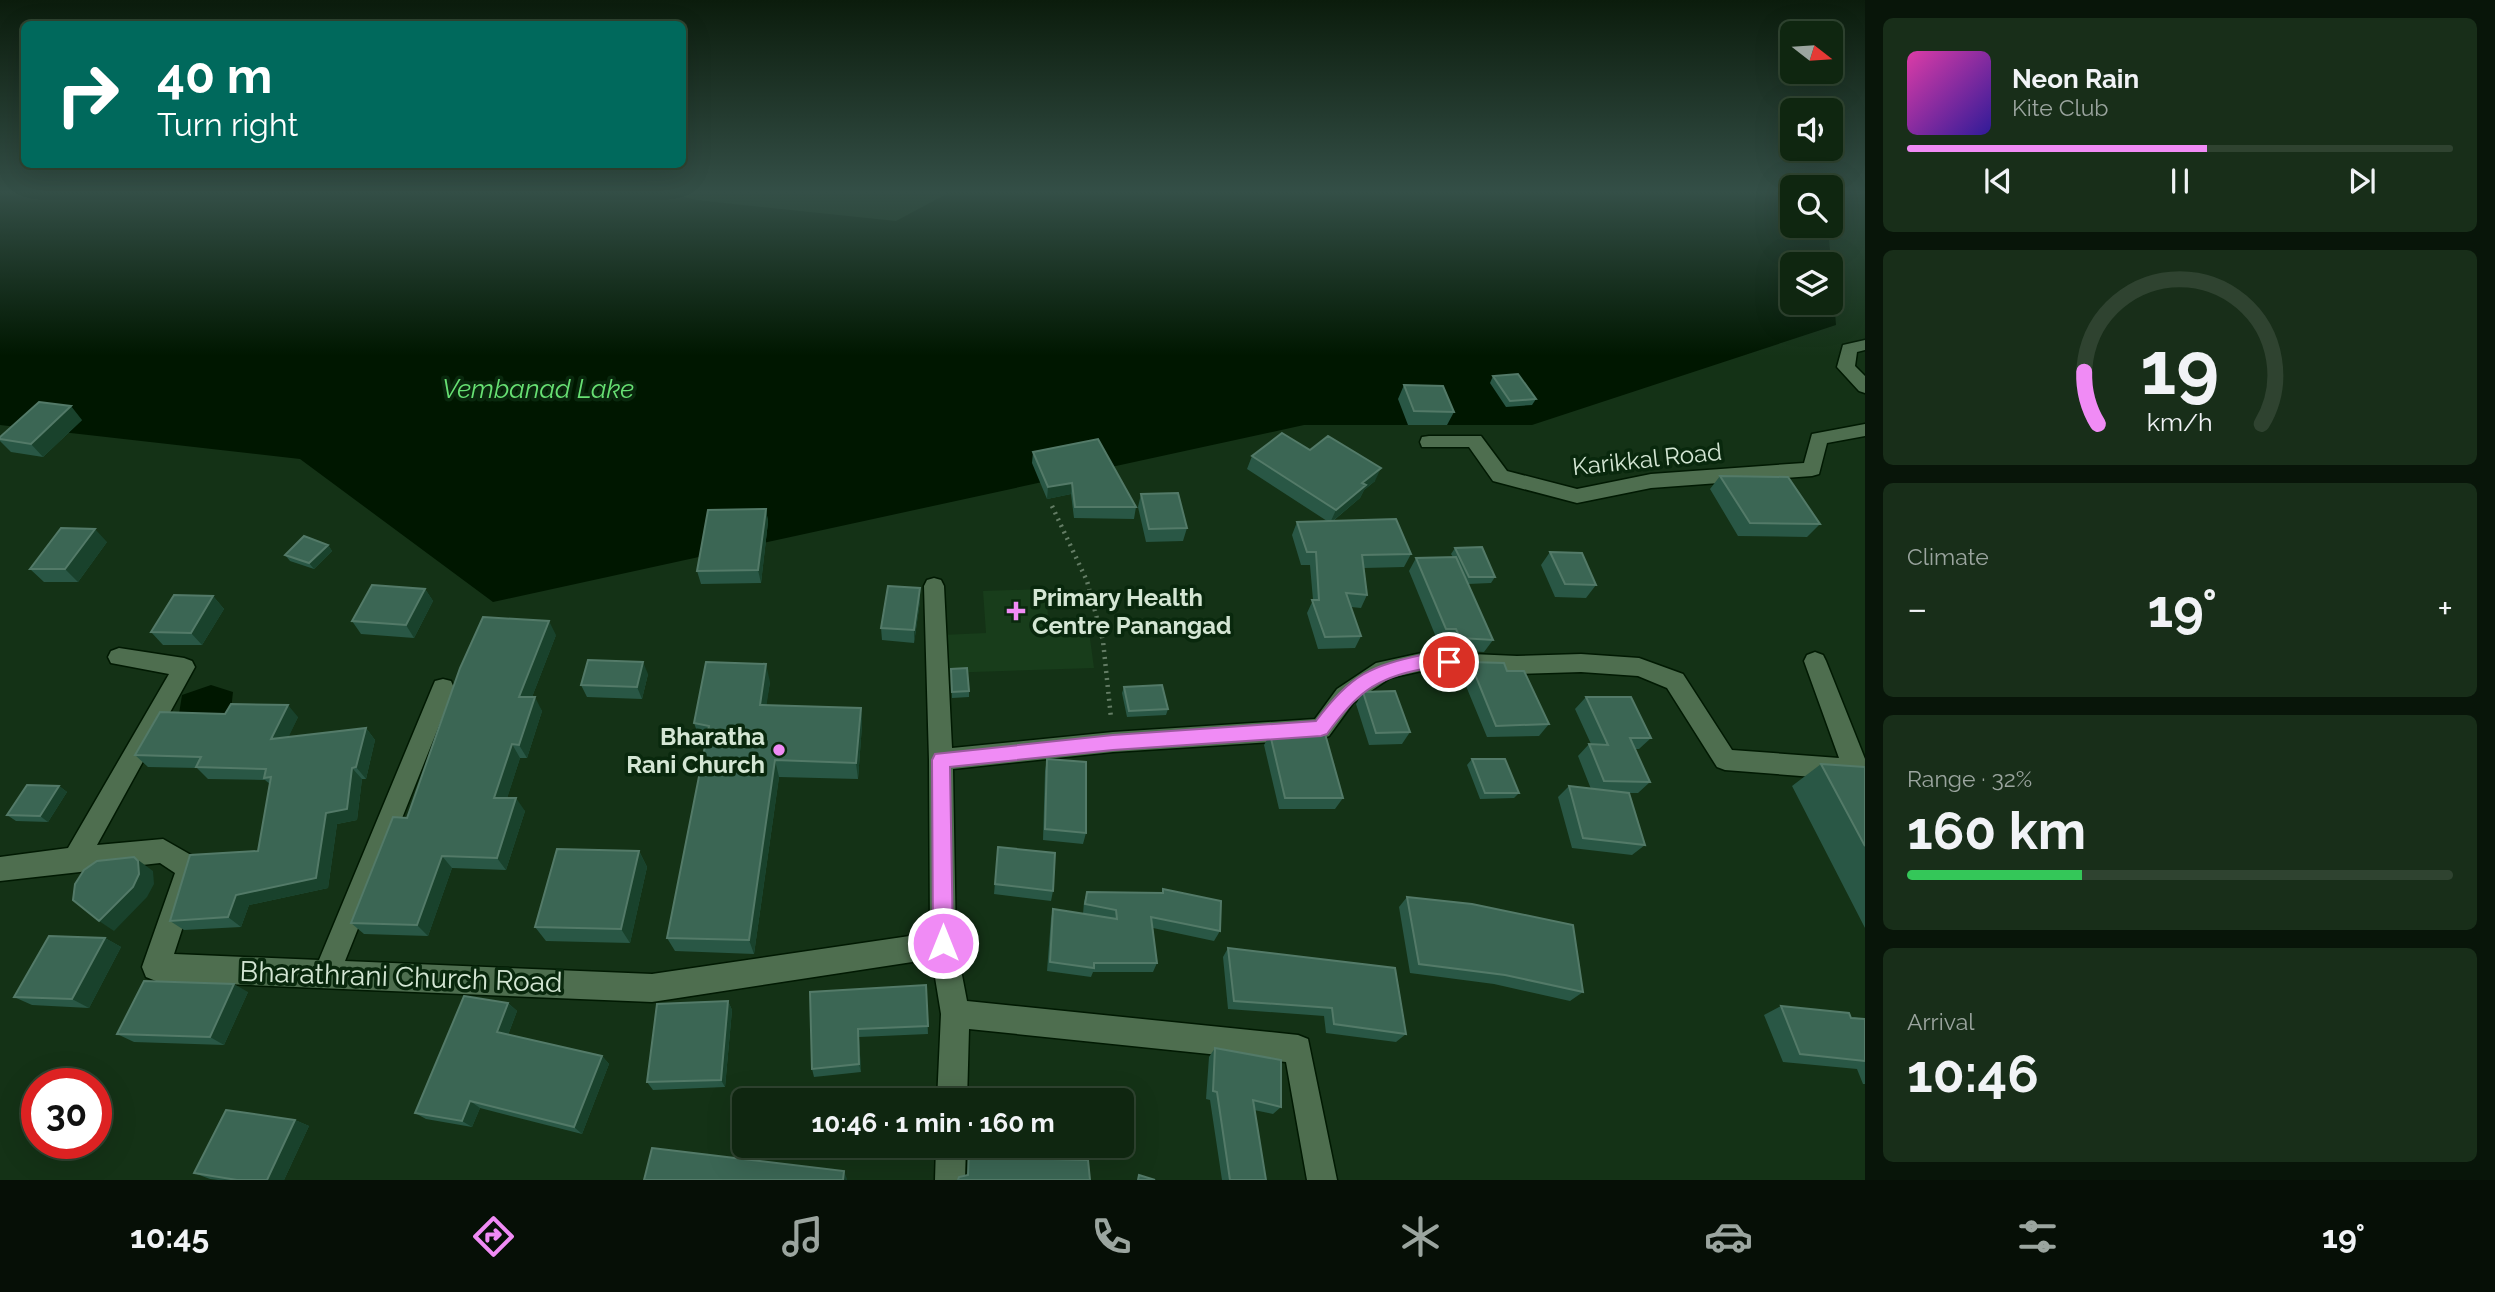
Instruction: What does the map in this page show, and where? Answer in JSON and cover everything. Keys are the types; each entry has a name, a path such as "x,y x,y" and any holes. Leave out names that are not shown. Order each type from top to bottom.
{"street":[{"path":"1865,345 1849,349 1846,367 1865,387"},
{"name":"Karikkal Road","path":"1429,442 1474,441 1500,476 1577,496 1651,481 1812,469 1819,438 1865,430"},
{"path":"934,586 941,760 943,943 955,1014 952,1088"},
{"path":"76,859 184,667 119,657"},
{"path":"941,760 1113,743 1321,729 1345,696 1384,670 1426,661 1581,663 1639,667 1675,681 1725,760 1860,770 1815,661"},
{"path":"327,973 443,688"},
{"name":"Bharathrani Church Road","path":"0,869 163,851 189,868 156,967 652,988 943,943"},
{"path":"955,1014 1298,1049 1322,1180"},
{"path":"950,1180 951,1158"}],"path":[{"path":"1052,506 1087,581 1103,641 1113,743"}],"shaded area":[{"name":"Primary Health Centre Panangad","path":"1045,589 1050,632 1089,631 1094,668 944,673 942,635 986,633 983,591"}],"water":[{"name":"Vembanad Lake","path":"0,246 1830,246 1830,252 1780,252 1780,315 1835,315 1836,325 1532,425 1304,425 493,602 300,459 0,425"},
{"path":"211,685 233,692 231,710 212,726 178,720 182,695"}],"building":[{"path":"1518,374 1536,399 1510,401 1493,376"},
{"path":"1404,385 1443,386 1454,412 1414,411"},
{"path":"39,402 71,406 31,444 0,439 0,437"},
{"path":"1282,433 1310,450 1328,436 1381,468 1362,483 1366,485 1336,510 1252,456"},
{"path":"1098,439 1136,507 1075,507 1072,483 1048,487 1033,452"},
{"path":"1720,476 1788,477 1820,524 1750,523"},
{"path":"1178,493 1187,528 1149,529 1141,494"},
{"path":"766,509 758,570 697,571 708,510"},
{"path":"1396,519 1411,554 1362,555 1367,595 1346,593 1361,636 1325,637 1312,600 1319,600 1316,552 1307,552 1297,522"},
{"path":"61,528 95,529 65,569 30,569"},
{"path":"304,536 328,545 309,563 285,555"},
{"path":"1482,547 1495,577 1469,577 1455,548"},
{"path":"1550,552 1582,553 1596,585 1565,584"},
{"path":"1456,557 1493,640 1460,638 1456,629 1446,629 1416,558"},
{"path":"372,585 425,589 406,625 352,621"},
{"path":"888,586 920,588 914,630 881,628"},
{"path":"174,595 213,596 191,633 151,632"},
{"path":"483,617 549,621 519,697 535,697 519,745 512,744 494,798 516,798 497,858 442,856 417,925 351,923 393,817 407,818 460,668"},
{"path":"588,660 643,662 637,687 581,685"},
{"path":"706,662 766,664 760,705 861,708 856,763 775,760 749,940 667,938 709,726 694,723"},
{"path":"1470,662 1504,663 1507,671 1524,671 1549,724 1496,726"},
{"path":"967,668 969,691 952,692 951,669"},
{"path":"1162,685 1168,709 1129,711 1124,687"},
{"path":"1395,691 1410,732 1376,733 1363,692"},
{"path":"1586,697 1631,697 1651,738 1630,738 1650,782 1604,781 1589,744 1608,745"},
{"path":"231,704 288,705 271,739 366,728 356,767 352,768 347,809 326,813 316,878 236,895 228,917 170,921 190,855 258,851 271,777 264,778 266,769 196,767 201,757 135,755 160,712 225,714"},
{"path":"1324,730 1343,798 1285,798 1270,734"},
{"path":"1047,759 1086,762 1086,833 1045,829"},
{"path":"1472,759 1505,759 1519,793 1485,793"},
{"path":"1821,764 1865,767 1865,846"},
{"path":"27,785 59,786 40,816 7,815"},
{"path":"1569,786 1629,793 1645,845 1583,838"},
{"path":"998,847 1055,853 1053,891 995,884"},
{"path":"557,849 639,851 621,929 535,927"},
{"path":"134,857 138,861 139,874 133,887 99,921 73,900 75,884 84,870 97,861"},
{"path":"1163,889 1221,901 1220,931 1151,917 1157,963 1094,963 1094,968 1050,962 1053,909 1117,919 1116,910 1085,904 1087,892 1163,893"},
{"path":"1407,897 1472,904 1573,925 1583,992 1505,975 1419,964"},
{"path":"49,936 105,938 72,999 14,997"},
{"path":"1228,948 1395,968 1406,1034 1334,1024 1332,1008 1234,1001"},
{"path":"144,981 234,984 210,1037 117,1034"},
{"path":"926,985 928,1026 858,1029 859,1064 812,1069 810,992"},
{"path":"464,996 508,1003 497,1032 602,1056 574,1127 470,1101 462,1121 415,1113"},
{"path":"728,1001 721,1080 647,1082 657,1004"},
{"path":"1781,1006 1849,1013 1851,1018 1865,1019 1865,1061 1800,1054"},
{"path":"1215,1048 1281,1060 1281,1107 1253,1100 1266,1180 1230,1180 1217,1092 1213,1091"},
{"path":"226,1110 295,1120 267,1180 237,1180 194,1173"},
{"path":"652,1148 844,1171 843,1180 644,1180"},
{"path":"969,1158 1088,1160 1090,1180 958,1180 959,1177 968,1175"},
{"path":"1139,1175 1155,1180 1138,1180"}],"place":[{"name":"Primary Health Centre Panangad","path":"1016,611"},
{"name":"Bharatha Rani Church","path":"779,750"}],"route":[{"path":"943,943 941,760 1113,743 1321,729 1345,696 1384,670 1426,661 1449,662"}]}
